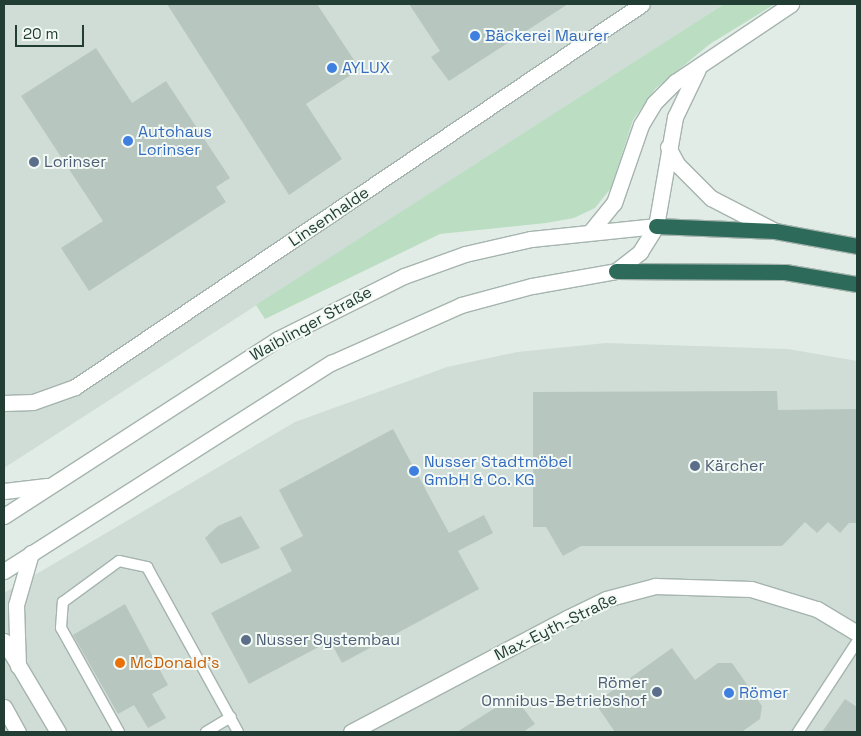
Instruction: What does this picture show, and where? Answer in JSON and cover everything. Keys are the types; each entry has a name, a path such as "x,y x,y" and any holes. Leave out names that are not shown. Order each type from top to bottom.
{"highway":[{"path":"656,226 775,231 857,246"},
{"path":"616,270 785,272 857,284"}],"street":[{"name":"Linsenhalde","path":"4,403 33,402 75,387 642,4"},
{"path":"590,231 614,203 641,125 654,103 675,82 698,69 791,4"},
{"path":"4,571 246,414 375,342 461,305 532,286 616,270 640,252 656,226 668,148 686,88 698,69"},
{"path":"668,148 676,164 711,198 775,231"},
{"name":"Waiblinger Straße","path":"4,516 54,486 278,339 354,298 465,254 590,231 656,226"},
{"path":"4,491 54,486"},
{"path":"18,666 16,605 31,553"},
{"name":"Max-Eyth-Straße","path":"351,732 606,599 655,586 751,589 817,609 857,634"},
{"path":"4,641 58,732"},
{"path":"4,707 18,732"}],"lane":[{"path":"120,732 60,628 63,602 119,561 147,568 238,732"},
{"path":"798,732 857,642"},
{"path":"206,732 231,717"}],"shaded area":[{"path":"4,4 724,4 4,468"},
{"path":"606,343 788,349 857,361 857,732 4,732 4,593 295,422 447,367 517,352"}],"green space":[{"path":"724,4 775,4 710,44 655,89 633,120 611,188 595,208 574,218 546,223 440,234 265,319 256,305"}],"building":[{"path":"167,4 317,4 360,69 306,104 342,159 289,195"},
{"name":"Bäckerei Maurer","path":"409,4 568,4 449,81 431,57 440,51"},
{"name":"Autohaus Lorinser","path":"96,48 132,103 166,81 230,178 216,187 226,202 89,291 61,248 103,221 21,96"},
{"name":"Kärcher","path":"777,391 778,410 857,409 857,523 849,523 840,533 828,522 817,533 805,522 782,546 581,546 563,556 546,527 533,527 533,392"},
{"path":"393,429 449,533 484,515 493,533 458,551 479,589 342,663 330,641 249,684 211,613 292,571 280,548 303,536 279,490"},
{"path":"241,516 260,548 221,564 205,538 218,526"},
{"name":"McDonald's","path":"125,604 168,685 152,694 166,718 148,728 134,705 118,714 73,635"},
{"name":"Römer Omnibus-Betriebshof","path":"672,648 695,680 718,663 732,663 762,706 760,719 743,731 615,732 595,703"},
{"path":"514,696 535,724 523,732 457,732"},
{"path":"845,699 857,707 857,732 822,732"}],"place":[{"name":"Bäckerei Maurer","path":"475,36"},
{"name":"AYLUX","path":"332,68"},
{"name":"Autohaus Lorinser","path":"128,141"},
{"name":"Lorinser","path":"34,162"},
{"name":"Kärcher","path":"695,466"},
{"name":"Nusser Stadtmöbel GmbH & Co. KG","path":"414,471"},
{"name":"Nusser Systembau","path":"246,640"},
{"name":"McDonald's","path":"120,663"},
{"name":"Römer Omnibus-Betriebshof","path":"657,692"},
{"name":"Römer","path":"729,693"}]}
